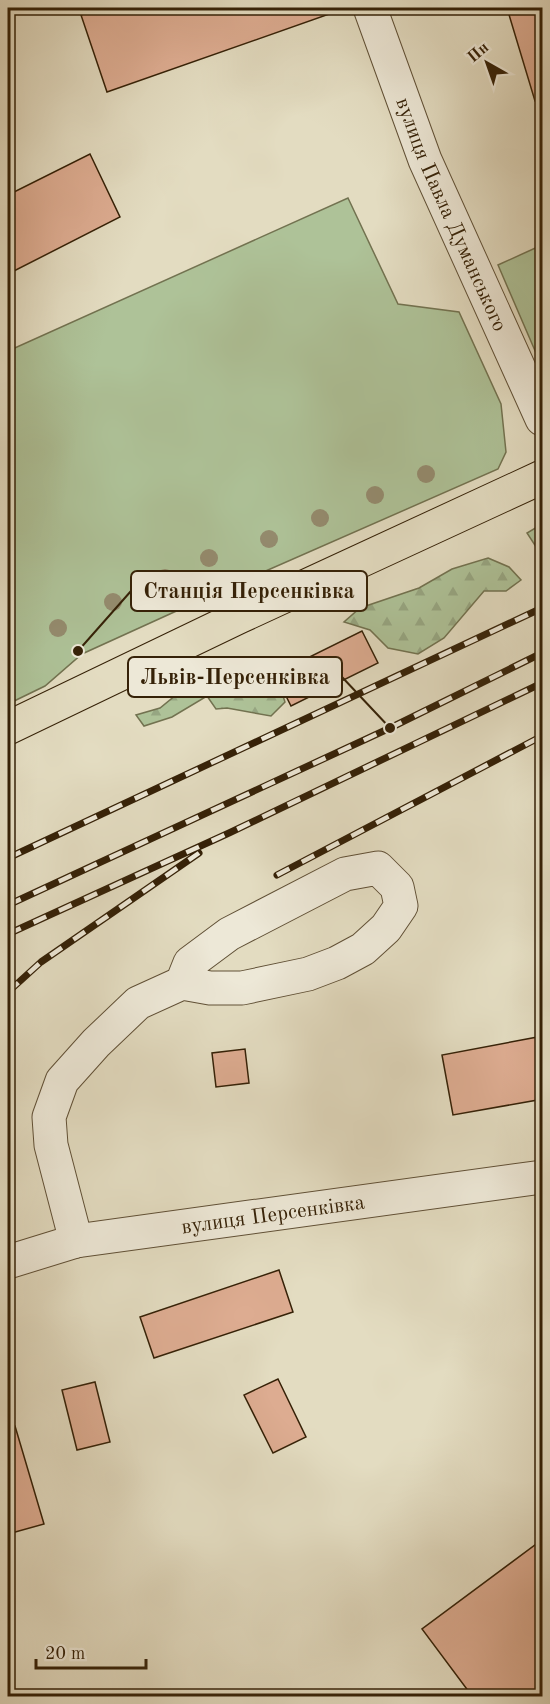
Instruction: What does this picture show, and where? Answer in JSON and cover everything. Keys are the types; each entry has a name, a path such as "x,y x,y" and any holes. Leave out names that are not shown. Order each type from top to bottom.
{"main road":[{"path":"8,728 239,617 543,477"}],"street":[{"name":"вулиця Павла Думанського","path":"370,8 425,160 543,418"},
{"path":"76,1240 51,1146 49,1117 62,1081 96,1042 138,1004 182,982 210,988 243,988 308,974 337,963 363,949 386,928 401,906 397,887 378,868 345,874 229,934 190,963 182,982"},
{"name":"вулиця Персенківка","path":"8,1262 76,1240 543,1177"}],"green space":[{"path":"348,198 398,304 459,312 501,404 506,452 498,469 82,654 45,686 8,704 8,351"},
{"path":"542,245 542,365 498,265"},
{"path":"542,524 542,556 527,533"},
{"path":"488,558 509,567 521,580 506,591 484,591 444,638 418,654 388,648 370,630 344,622 360,608 419,588 452,569"},
{"path":"250,669 276,675 285,702 271,716 227,708 216,709 207,696 172,717 144,726 136,715 160,708 187,686"}],"building":[{"path":"101,8 335,8 335,12 107,92 81,15"},
{"path":"507,8 543,8 543,100 535,101"},
{"path":"90,154 120,217 8,274 8,195"},
{"path":"362,631 378,663 291,706 275,674"},
{"path":"543,1036 543,1099 453,1115 442,1055"},
{"path":"245,1049 249,1083 216,1087 212,1053"},
{"path":"279,1270 293,1312 154,1358 140,1317"},
{"path":"278,1379 306,1437 273,1453 244,1395"},
{"path":"95,1382 110,1442 77,1450 62,1390"},
{"path":"15,1426 44,1524 8,1534 8,1427"},
{"path":"543,1539 543,1696 472,1696 422,1629"}],"railway":[{"path":"8,858 542,608"},
{"path":"8,905 390,728 542,653"},
{"path":"8,934 229,833 542,683"},
{"path":"277,875 542,736"},
{"path":"8,992 41,962 199,853"}],"place":[{"name":"Станція Персенківка","path":"78,651"},
{"name":"Львів-Персенківка","path":"390,728"}]}
